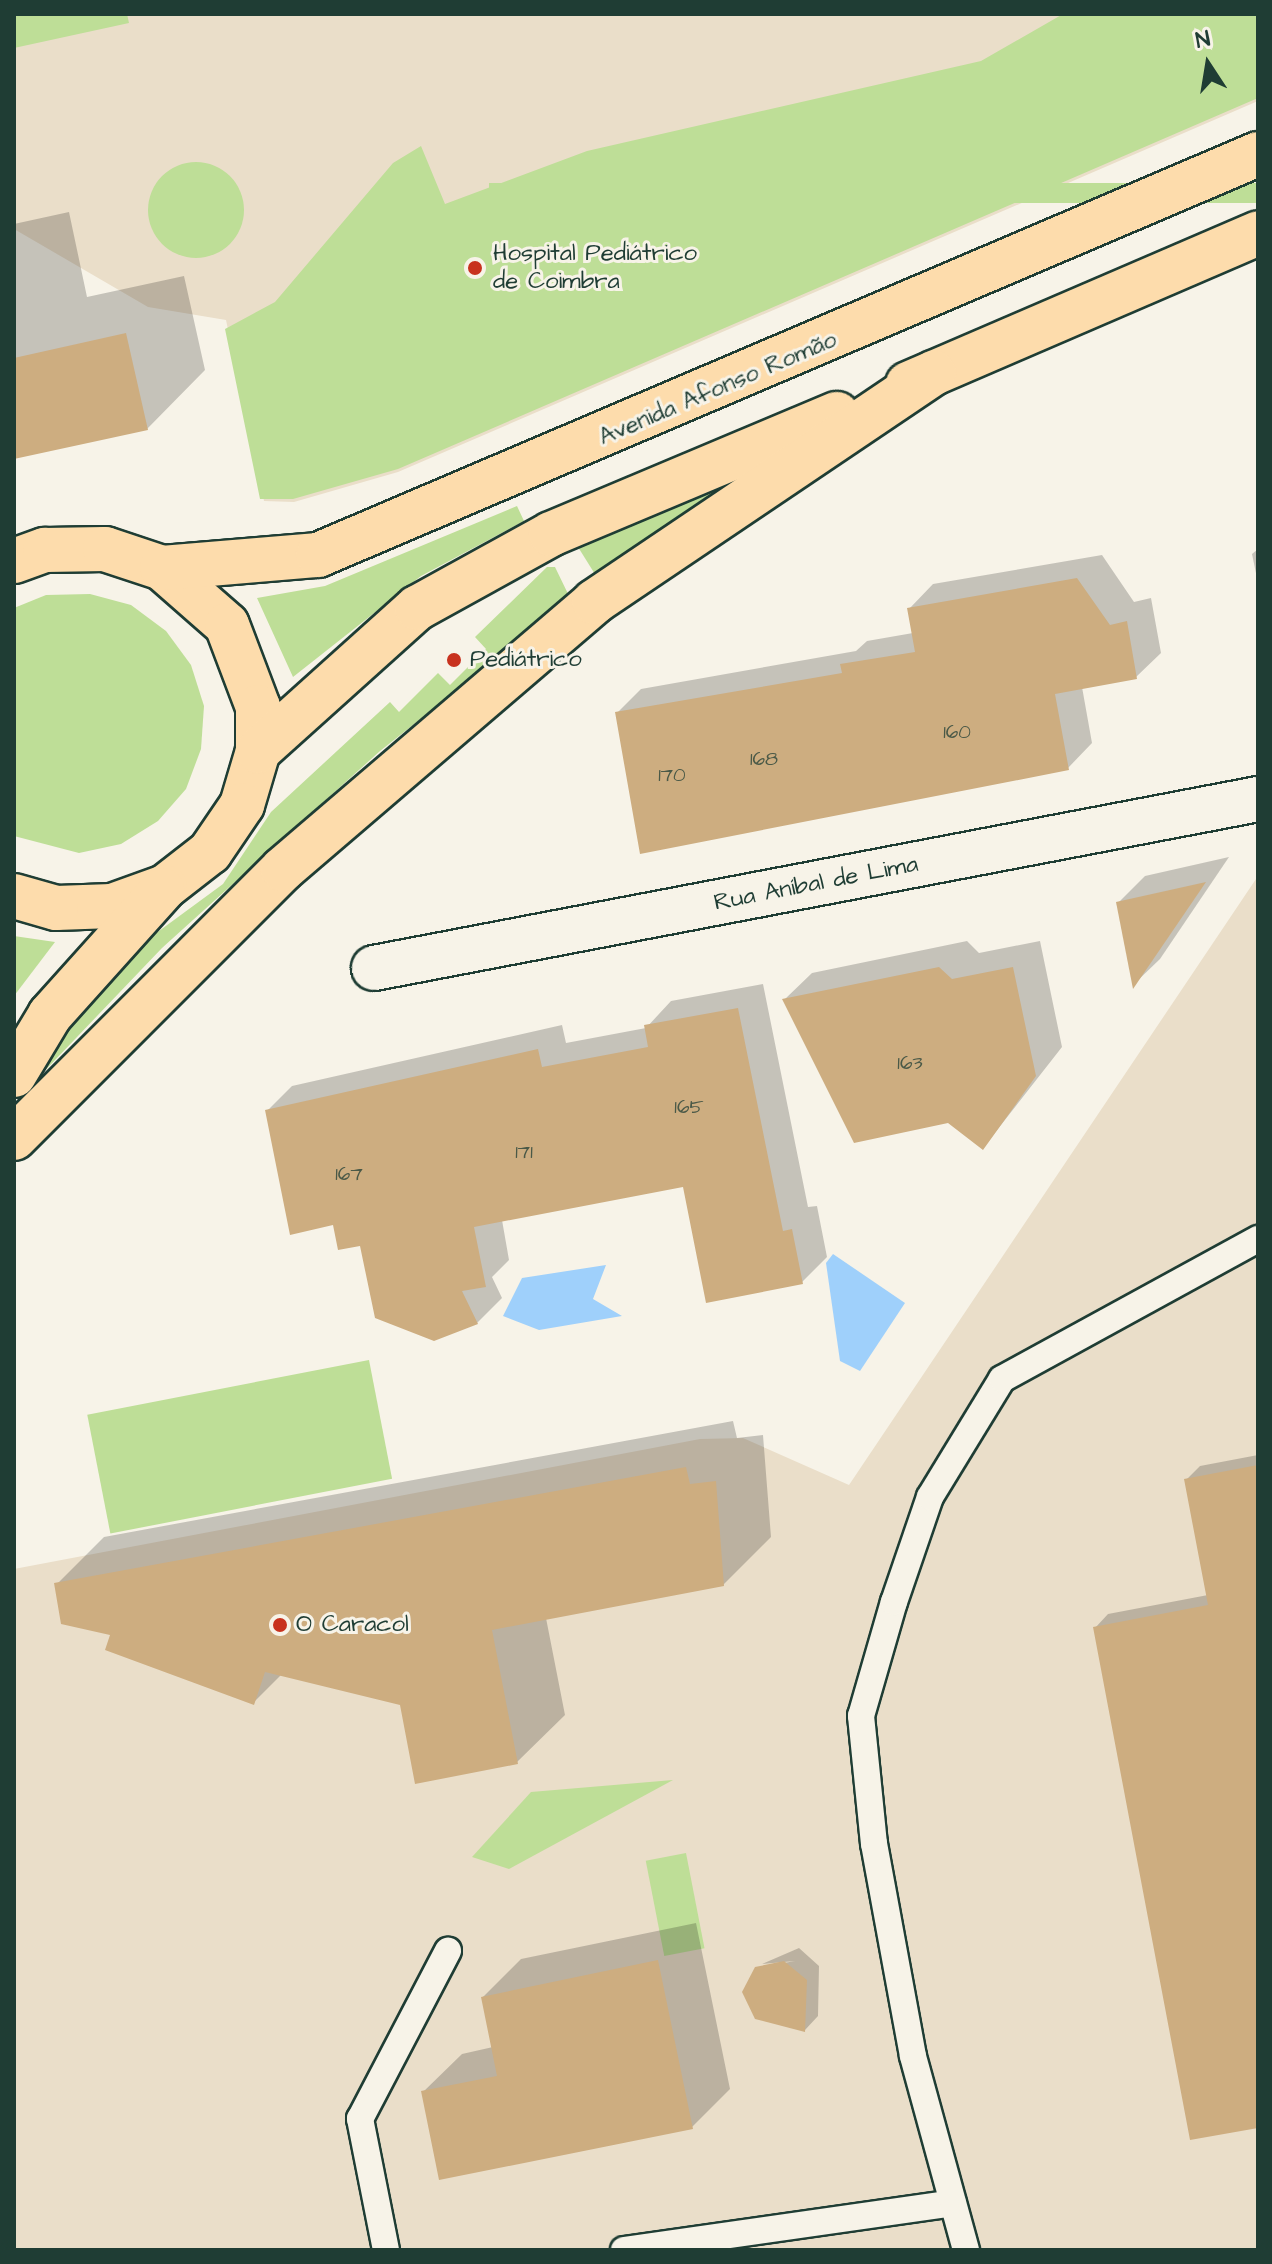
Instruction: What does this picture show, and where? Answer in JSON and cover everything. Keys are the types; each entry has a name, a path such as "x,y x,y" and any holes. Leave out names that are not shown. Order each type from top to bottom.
{"main road":[{"name":"Avenida Afonso Romão","path":"162,568 318,555 1258,154"},
{"path":"258,751 417,608 551,534 1258,233"},
{"path":"14,1138 283,869 594,602 934,373"},
{"path":"14,561 45,550 105,549 162,568 227,625 248,664 258,751 242,805 210,852 165,887 50,1015 14,1075"},
{"path":"14,896 56,908 112,906 165,887"}],"street":[{"name":"Rua Aníbal de Lima","path":"374,968 1258,799"}],"lane":[{"path":"966,2250 913,2056 872,1830 861,1716 894,1602 930,1497 1002,1379 1258,1239"},
{"path":"386,2250 360,2119 448,1951"},
{"path":"624,2250 953,2203"}],"shaded area":[{"name":"Hospital Pediátrico de Coimbra","path":"14,14 1258,14 1258,101 398,472 294,502 264,501 226,320 148,307 14,229"},
{"path":"1258,876 1258,2250 14,2250 14,1569 700,1439 743,1438 849,1485"}],"green space":[{"path":"14,14 127,14 129,23 14,48"},
{"path":"1063,14 1258,14 1258,98 398,469 293,499 260,499 225,329 275,302 393,163 421,146 445,204 587,151 981,61"},
{"path":"196,162 214,166 230,176 240,192 244,210 240,228 230,244 214,254 196,258 178,254 162,244 152,228 148,210 152,192 162,176 178,166"},
{"path":"489,183 1258,183 1258,203 489,203"},
{"path":"717,475 723,487 598,579 573,539"},
{"path":"517,506 524,521 421,576 293,677 257,598 325,586"},
{"path":"547,567 555,567 571,600 380,751 162,948 34,1082 82,1002 140,945 223,884 271,812 390,702 399,712 438,673 450,685 486,649 475,637"},
{"path":"90,594 131,605 166,631 191,665 204,706 201,749 186,789 158,821 121,844 79,853 14,836 14,608 46,595"},
{"path":"14,936 55,942 14,996"},
{"path":"369,1360 392,1479 110,1534 87,1415"},
{"path":"673,1780 509,1869 472,1857 531,1792"},
{"path":"686,1853 705,1948 664,1956 646,1861"}],"water":[{"path":"833,1254 905,1303 860,1371 840,1361 826,1263"},
{"path":"606,1265 593,1299 622,1316 539,1330 503,1316 522,1278"}],"building":[{"path":"126,333 148,430 14,459 14,358"},
{"path":"1077,578 1110,625 1127,621 1137,679 1055,694 1069,770 640,854 615,712 842,673 840,664 915,652 907,608"},
{"path":"1206,882 1133,989 1116,902"},
{"path":"939,967 952,979 1013,967 1036,1076 983,1150 948,1123 854,1143 782,999"},
{"path":"738,1008 783,1231 792,1229 803,1284 706,1303 683,1187 474,1227 486,1287 462,1291 478,1324 434,1341 375,1318 360,1246 338,1250 333,1225 290,1235 265,1110 538,1049 542,1067 648,1047 644,1025"},
{"path":"1258,1465 1258,2128 1190,2140 1093,1627 1208,1605 1184,1479"},
{"name":"O Caracol","path":"686,1467 690,1484 716,1481 724,1586 492,1630 518,1764 415,1784 400,1705 265,1672 254,1705 105,1650 110,1635 61,1624 54,1583"},
{"path":"658,1960 693,2129 439,2180 421,2091 497,2076 481,1997"},
{"path":"784,1961 807,1980 805,2032 755,2019 742,1992 755,1967"}],"place":[{"name":"Hospital Pediátrico de Coimbra","path":"475,268"},
{"name":"Pediátrico","path":"454,660"},
{"name":"O Caracol","path":"280,1625"}]}
